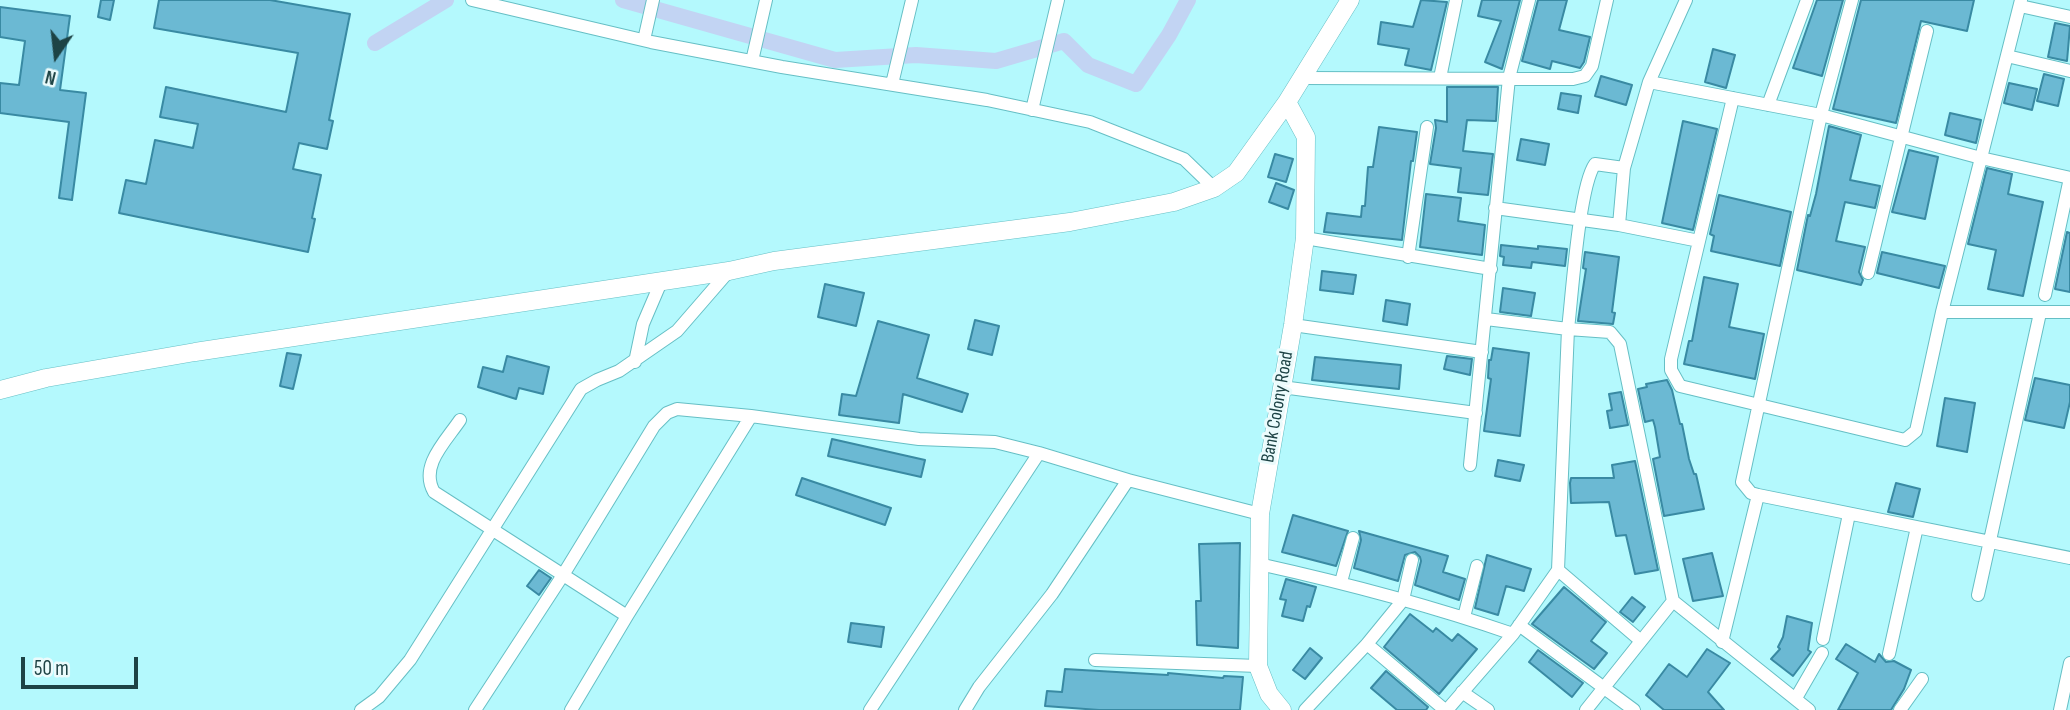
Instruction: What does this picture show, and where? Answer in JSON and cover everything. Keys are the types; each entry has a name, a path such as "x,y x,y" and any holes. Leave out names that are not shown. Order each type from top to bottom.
{"street":[{"path":"472,0 496,3 643,40 1090,122 1184,159 1214,188"},
{"path":"643,40 653,0"},
{"path":"752,61 766,0"},
{"path":"892,84 912,0"},
{"path":"1032,110 1058,0"},
{"path":"0,390 46,378 195,352 661,282 774,261 1107,215 1174,202 1214,188 1236,173 1303,78 1350,0"},
{"path":"1440,78 1455,0"},
{"path":"1470,465 1509,78 1529,0"},
{"path":"1303,78 1573,79 1585,76 1592,65 1607,0"},
{"path":"1619,225 1623,168 1648,82 1686,0"},
{"path":"1768,104 1807,0"},
{"path":"1852,0 1821,115 1761,405 1742,482 1751,493 1758,495 2070,558"},
{"path":"1733,97 1671,359 1671,370 1680,386 1905,440 1916,431 1942,312 2021,3 2070,17"},
{"path":"1868,274 1927,31"},
{"path":"2007,56 2070,71"},
{"path":"1648,82 1821,115 1981,158 2070,178 2045,295"},
{"name":"Bank Colony Road","path":"1282,710 1269,694 1258,666 1260,514 1293,325 1305,238 1306,136 1287,102"},
{"path":"1408,257 1427,127"},
{"path":"1367,645 1446,710 1516,629 1558,570 1568,329 1581,219 1590,170 1595,164 1623,168"},
{"path":"1495,208 1619,225 1699,241"},
{"path":"1305,238 1491,269"},
{"path":"361,710 379,697 410,660 581,389 635,362 677,331 729,271"},
{"path":"635,362 643,324 661,282"},
{"path":"1942,312 2070,312"},
{"path":"1979,595 2040,313"},
{"path":"1486,319 1610,332 1620,344 1673,601 1809,710"},
{"path":"1293,325 1482,352"},
{"path":"1282,387 1476,413"},
{"path":"475,710 659,420 677,409 751,416 919,439 995,442 1260,514"},
{"path":"571,710 626,616 751,416"},
{"path":"460,420 430,466 428,473 434,492 626,616"},
{"path":"870,710 1040,453"},
{"path":"965,710 979,687 1052,594 1128,480"},
{"path":"1722,642 1758,495"},
{"path":"1823,639 1849,514"},
{"path":"1889,654 1917,527"},
{"path":"1341,582 1353,538"},
{"path":"1305,710 1367,645 1403,600 1412,560"},
{"path":"1259,564 1341,582 1516,629 1634,710"},
{"path":"1464,617 1477,566"},
{"path":"1558,570 1641,641"},
{"path":"1586,710 1673,601"},
{"path":"1796,698 1822,653"},
{"path":"1095,660 1258,666"},
{"path":"2060,710 2070,663"},
{"path":"1900,710 1922,679"},
{"path":"1462,692 1488,710"}],"building":[{"path":"101,0 114,0 110,20 98,17"},
{"path":"159,0 270,0 350,14 329,120 333,121 327,149 299,143 293,169 321,175 308,252 119,213 126,180 146,184 155,140 193,148 198,124 160,117 166,87 286,112 298,53 154,28"},
{"path":"1421,0 1447,2 1431,70 1405,65 1409,49 1378,44 1381,22 1413,27"},
{"path":"1482,0 1520,0 1502,69 1485,62 1501,21 1478,16"},
{"path":"1538,0 1567,0 1559,30 1590,37 1580,68 1552,61 1550,69 1522,61"},
{"path":"1817,0 1843,0 1822,76 1793,68"},
{"path":"1861,0 1974,0 1967,31 1921,21 1896,123 1833,109"},
{"path":"0,7 70,16 60,90 86,93 72,200 59,198 69,122 0,113 0,83 19,85 25,41 0,37"},
{"path":"2055,23 2070,26 2067,61 2048,57"},
{"path":"1713,49 1735,55 1726,88 1705,82"},
{"path":"2044,74 2064,79 2058,106 2037,101"},
{"path":"1601,76 1632,85 1626,105 1595,96"},
{"path":"2009,83 2037,89 2032,110 2004,103"},
{"path":"1447,87 1498,87 1496,121 1467,120 1463,151 1493,154 1488,195 1458,192 1461,168 1430,164 1435,120 1447,122"},
{"path":"1561,93 1581,96 1578,113 1558,109"},
{"path":"1950,113 1981,120 1976,143 1945,135"},
{"path":"1683,121 1717,129 1693,230 1662,223"},
{"path":"1829,126 1861,135 1850,180 1880,186 1875,208 1845,202 1836,241 1865,247 1859,272 1863,280 1861,285 1797,270"},
{"path":"1379,127 1417,132 1402,240 1324,232 1327,213 1361,217 1362,206 1365,206 1368,167 1373,167"},
{"path":"1521,139 1549,144 1545,165 1517,160"},
{"path":"1909,150 1938,157 1925,219 1892,212"},
{"path":"1275,154 1293,159 1286,182 1268,177"},
{"path":"1987,168 2012,174 2008,194 2043,202 2023,296 1988,289 1996,250 1968,244"},
{"path":"1276,183 1294,190 1288,209 1269,202"},
{"path":"1426,194 1461,198 1458,221 1485,225 1482,255 1420,247"},
{"path":"1719,195 1791,212 1780,266 1711,251 1714,236 1710,234"},
{"path":"2067,232 2070,233 2070,292 2055,289"},
{"path":"1501,245 1567,249 1565,266 1532,262 1531,268 1503,265"},
{"path":"1585,252 1619,257 1613,324 1578,321 1586,269 1583,268"},
{"path":"1882,252 1945,266 1939,288 1877,273"},
{"path":"1322,271 1356,275 1353,294 1320,290"},
{"path":"1704,277 1738,284 1729,327 1764,334 1755,379 1684,364 1689,341 1692,341"},
{"path":"825,284 864,293 856,326 818,317"},
{"path":"1503,288 1535,293 1531,316 1500,312"},
{"path":"1386,300 1410,304 1407,325 1383,321"},
{"path":"975,320 999,326 992,355 968,349"},
{"path":"878,321 929,335 917,378 968,394 962,412 903,394 899,423 839,415 842,394 856,396"},
{"path":"1493,348 1529,353 1520,436 1484,431 1491,379 1488,378 1489,360"},
{"path":"287,353 301,355 293,389 280,386"},
{"path":"507,356 549,367 543,394 519,388 516,399 478,387 483,367 503,372"},
{"path":"1447,356 1472,359 1470,375 1444,369"},
{"path":"1315,357 1401,365 1399,389 1312,380"},
{"path":"2035,378 2070,385 2070,402 2064,428 2025,420"},
{"path":"1667,380 1682,424 1704,509 1664,516 1653,459 1660,457 1655,427 1653,420 1645,422 1638,389 1647,387 1646,384"},
{"path":"1621,392 1628,425 1610,428 1607,411 1612,410 1609,394"},
{"path":"1945,398 1975,403 1967,452 1937,446"},
{"path":"832,439 925,460 921,477 828,456"},
{"path":"1498,460 1524,465 1520,481 1495,476"},
{"path":"1635,461 1658,570 1635,574 1626,535 1616,536 1609,502 1571,503 1570,483 1571,478 1614,478 1612,465"},
{"path":"802,478 891,508 885,525 796,495"},
{"path":"1896,483 1920,489 1913,517 1888,512"},
{"path":"1293,515 1348,531 1336,566 1282,552"},
{"path":"1359,531 1448,556 1443,572 1465,579 1459,600 1415,585 1421,561 1415,552 1405,555 1398,581 1354,568 1361,540"},
{"path":"1240,543 1238,648 1197,645 1196,601 1201,601 1199,544"},
{"path":"1712,553 1723,596 1693,601 1683,559"},
{"path":"1487,555 1531,569 1524,591 1506,586 1498,615 1475,608"},
{"path":"539,570 551,578 539,595 527,586"},
{"path":"1286,579 1316,587 1303,621 1282,616 1286,600 1280,599"},
{"path":"1564,587 1606,622 1591,641 1607,653 1594,669 1532,624"},
{"path":"1632,597 1645,607 1633,622 1620,612"},
{"path":"1410,614 1433,632 1436,628 1452,641 1458,634 1477,649 1439,694 1384,647"},
{"path":"1787,616 1812,623 1808,650 1811,652 1793,676 1771,659 1780,649 1778,647"},
{"path":"851,623 884,627 881,647 848,642"},
{"path":"1846,644 1875,662 1879,654 1886,662 1894,661 1911,670 1904,689 1891,710 1838,710 1858,673 1836,659"},
{"path":"1310,648 1322,658 1305,679 1293,670"},
{"path":"1707,649 1730,663 1708,692 1724,710 1664,710 1646,695 1669,664 1687,677"},
{"path":"1538,650 1583,683 1572,697 1529,662"},
{"path":"1065,669 1243,677 1240,710 1099,710 1045,706 1047,691 1062,692"},
{"path":"1386,671 1428,707 1426,710 1397,710 1371,688"}],"waterway":[{"path":"375,43 446,0"},
{"path":"623,0 835,60 916,55 996,61 1064,41 1088,65 1136,84 1169,35 1188,0"}]}
